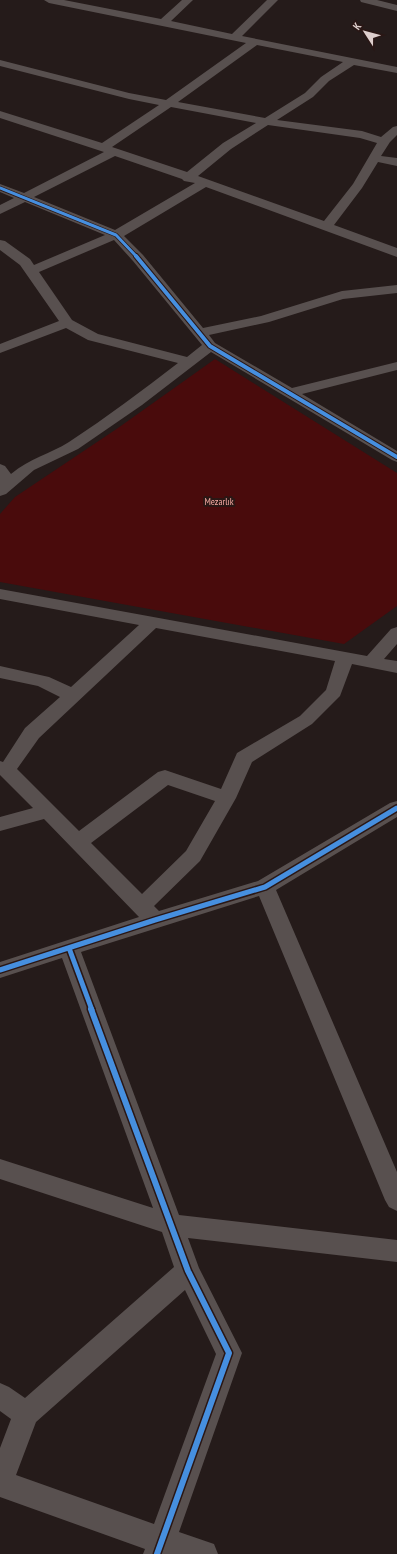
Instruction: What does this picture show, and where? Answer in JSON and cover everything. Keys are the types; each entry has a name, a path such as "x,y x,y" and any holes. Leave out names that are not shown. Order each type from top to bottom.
{"street":[{"path":"48,0 83,3 163,23 397,70"},
{"path":"163,23 188,0"},
{"path":"234,38 273,0"},
{"path":"365,0 397,8"},
{"path":"0,210 25,198 109,150 169,103 254,42"},
{"path":"188,178 226,146 309,95 325,79 352,61"},
{"path":"0,63 129,96 267,122 362,135 384,142"},
{"path":"0,114 109,150 327,226 397,253"},
{"path":"327,226 361,180 384,142 391,133 397,129"},
{"path":"374,158 397,162"},
{"path":"31,271 116,235 204,183"},
{"path":"0,188 116,235 138,258 210,346 397,457"},
{"path":"0,244 25,262 67,323 94,337 190,362"},
{"path":"200,334 264,319 342,295 397,289"},
{"path":"0,349 67,323"},
{"path":"0,469 4,487 29,466 79,442 138,402 210,346"},
{"path":"290,393 397,366"},
{"path":"0,594 397,667"},
{"path":"148,913 48,811 3,769 32,734 72,695 153,622"},
{"path":"371,663 397,633"},
{"path":"148,913 193,856 226,798 244,758 306,720 334,692 345,658"},
{"path":"0,672 43,681 72,695"},
{"path":"79,842 165,777 226,798"},
{"path":"0,970 69,948 148,913 265,888 397,808"},
{"path":"0,824 48,811"},
{"path":"265,888 397,1200"},
{"path":"69,948 188,1271 229,1354 159,1547"},
{"path":"0,1169 172,1225 397,1251"},
{"path":"188,1271 26,1414 0,1483 159,1547 204,1554"},
{"path":"0,1396 26,1414"}],"green space":[{"name":"Mezarlık","path":"215,359 397,473 397,606 344,644 0,582 0,514 15,497 118,428"}],"cycle path":[{"path":"0,188 116,235 138,258 210,346 397,457"},
{"path":"0,970 155,920 265,887 397,808"},
{"path":"69,948 188,1271 229,1353 157,1554"}]}
